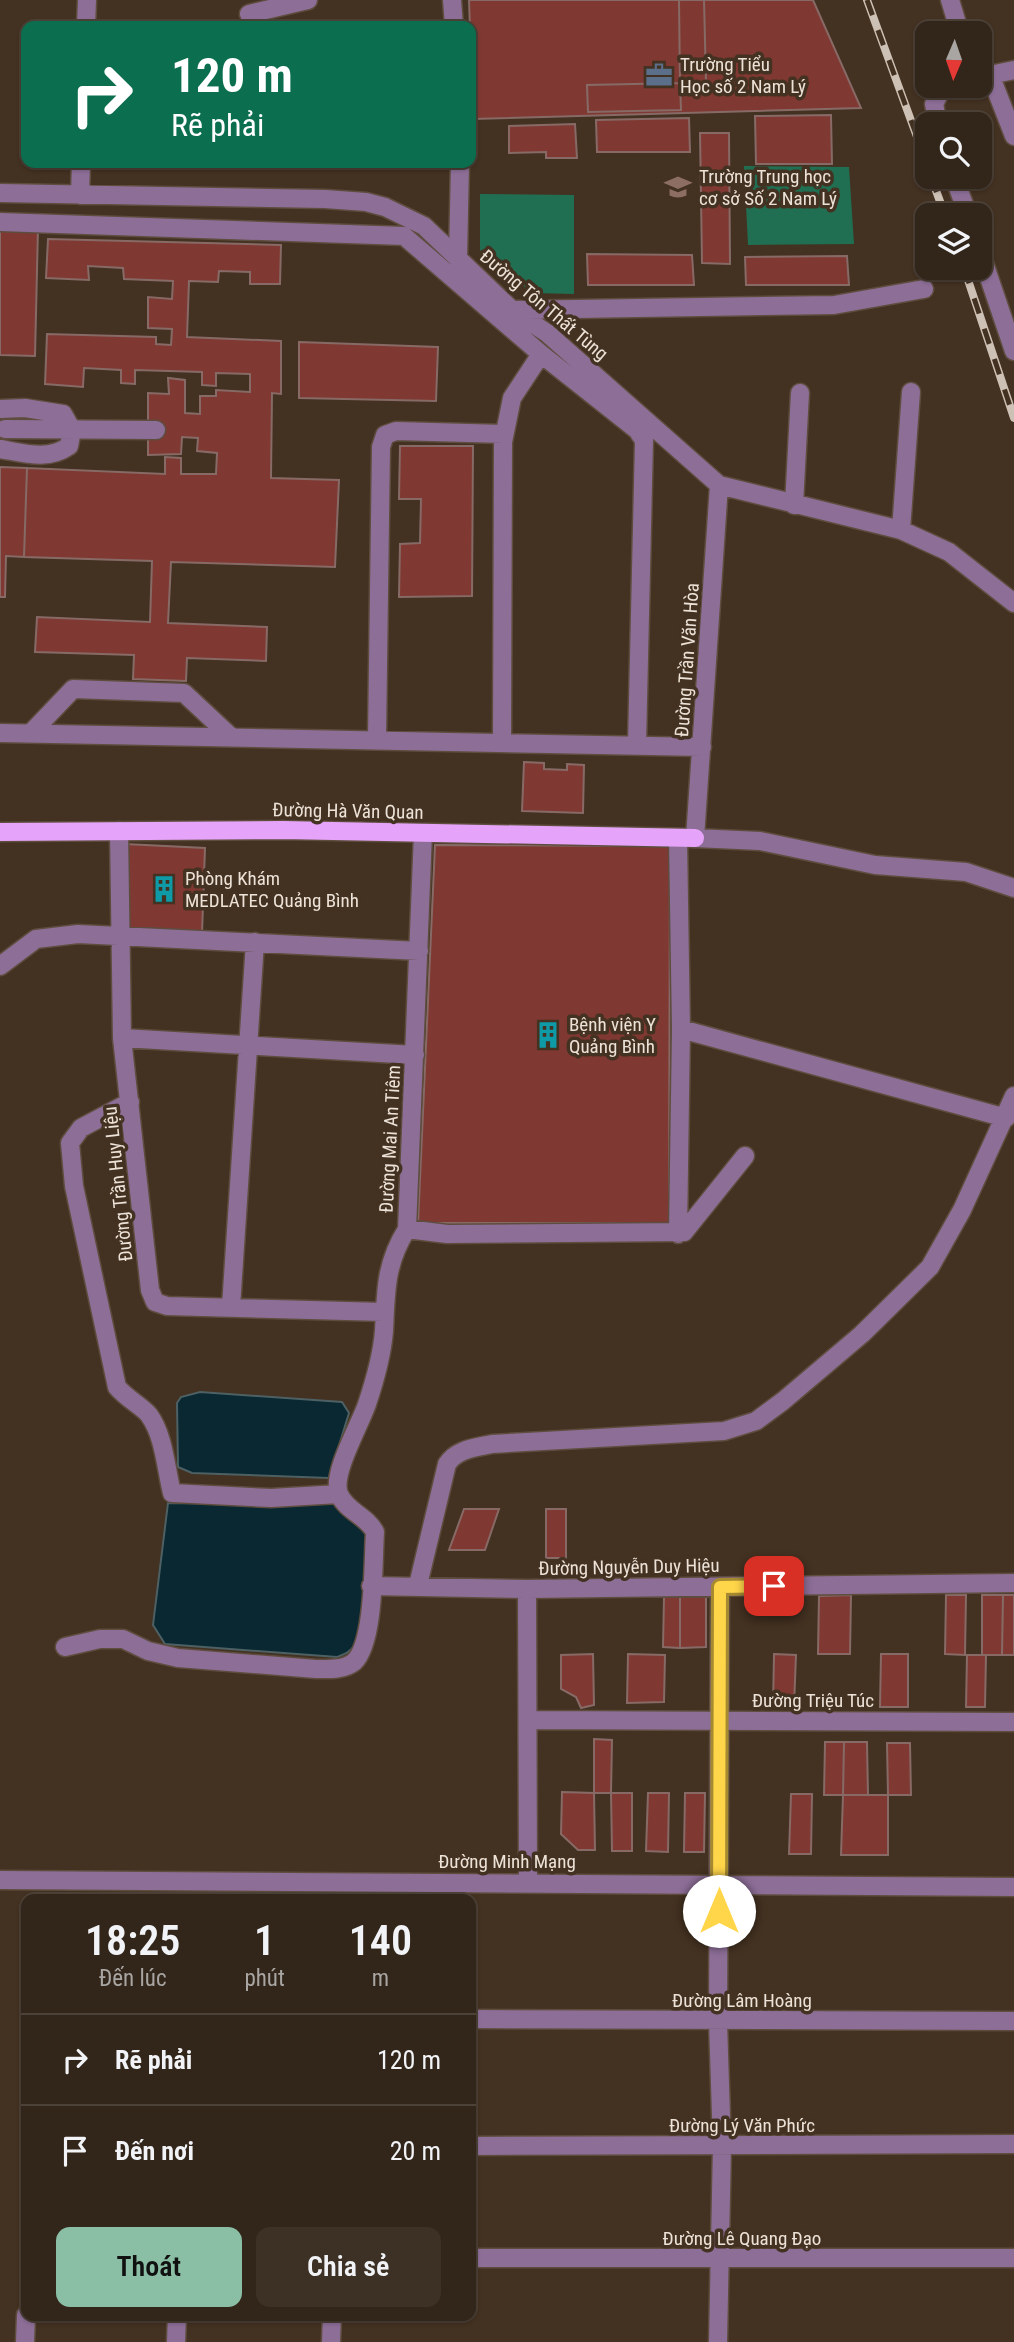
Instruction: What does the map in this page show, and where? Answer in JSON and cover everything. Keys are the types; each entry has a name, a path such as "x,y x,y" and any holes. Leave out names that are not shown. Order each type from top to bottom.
{"main road":[{"name":"Đường Hà Văn Quan","path":"0,832 423,833 686,838"}],"street":[{"path":"86,21 87,0"},
{"path":"249,14 308,0"},
{"path":"452,0 454,21"},
{"path":"950,0 956,21"},
{"path":"992,75 1014,70"},
{"path":"992,89 1014,136"},
{"path":"80,195 81,168"},
{"path":"458,259 460,168"},
{"name":"Đường Tôn Thất Tùng","path":"0,193 366,202 385,207 424,226 512,310 547,333 719,485 901,530 949,552 1014,603"},
{"path":"0,222 392,233 404,236 541,354 637,430 644,440 637,746"},
{"path":"992,273 1006,299 1014,351"},
{"path":"512,310 834,304 924,289"},
{"path":"502,743 504,434 512,398 541,354"},
{"path":"901,530 911,391"},
{"path":"794,505 800,393"},
{"path":"0,409 49,410 63,414 72,430 69,446 58,454 43,456 0,449"},
{"path":"2,428 156,430"},
{"path":"377,738 381,447 385,435 396,431 504,434"},
{"name":"Đường Trần Văn Hòa","path":"678,1234 686,838 702,747 719,485"},
{"path":"31,733 72,689 184,693 230,736"},
{"path":"0,733 377,738 702,747"},
{"name":"Đường Trần Huy Liệu","path":"119,831 122,1038 150,1290 155,1303 384,1312"},
{"name":"Đường Mai An Tiêm","path":"339,1494 337,1479 380,1362 392,1254 407,1229 423,833"},
{"path":"686,838 760,841 875,865 966,872 1014,888"},
{"path":"0,966 36,939 78,934 419,951"},
{"path":"231,1307 255,942"},
{"path":"418,1586 447,1464 452,1456 463,1450 492,1444 723,1431 756,1421 783,1401 862,1334 930,1267 951,1230 1011,1104 681,1029"},
{"path":"122,1038 415,1055"},
{"path":"65,1647 100,1639 123,1639 148,1651 178,1658 338,1669 354,1661 362,1648 371,1586 375,1532 369,1520 355,1512 339,1494 271,1498 172,1493 158,1433 148,1413 128,1401 117,1387 74,1186 70,1143 81,1128 130,1102"},
{"path":"407,1229 447,1234 557,1231 678,1234 690,1228 745,1156"},
{"name":"Đường Nguyễn Duy Hiệu","path":"371,1586 527,1589 1014,1583"},
{"path":"718,2342 722,2146 718,2022 720,1587"},
{"path":"527,1589 528,1881"},
{"name":"Đường Triệu Túc","path":"528,1720 1014,1722"},
{"name":"Đường Minh Mạng","path":"0,1880 346,1891 528,1881 1014,1887"},
{"name":"Đường Lâm Hoàng","path":"476,2019 1014,2021"},
{"name":"Đường Lý Văn Phức","path":"476,2146 1014,2144"},
{"name":"Đường Lê Quang Đạo","path":"476,2258 1014,2258"},
{"path":"25,2342 26,2321"},
{"path":"176,2342 177,2321"},
{"path":"331,2342 332,2321"}],"green space":[{"path":"744,166 849,167 854,244 748,245"},
{"path":"480,194 574,195 574,294 532,293 480,250"}],"water":[{"path":"200,1392 342,1402 349,1413 329,1478 192,1473 178,1467 177,1403 181,1397"},
{"path":"168,1503 341,1504 371,1528 363,1620 353,1647 337,1657 165,1644 153,1625"}],"building":[{"name":"Trường Tiểu Học số 2 Nam Lý","path":"469,0 813,0 861,108 476,119 476,21 470,21"},
{"path":"679,0 704,0 706,82 680,83"},
{"path":"680,83 681,110 588,112 587,85"},
{"path":"831,115 832,164 756,164 755,116"},
{"path":"689,118 690,152 597,152 596,120"},
{"path":"575,124 577,158 546,158 546,152 509,153 509,126"},
{"path":"700,133 729,133 730,264 702,263"},
{"path":"0,227 38,228 35,356 0,355"},
{"path":"48,239 281,245 280,284 250,284 250,272 219,271 218,282 189,281 187,337 281,341 281,394 272,393 271,478 339,480 335,567 171,562 168,623 267,627 266,661 187,658 186,681 133,679 134,655 35,652 37,617 150,622 152,561 24,557 27,468 165,474 165,457 181,458 181,474 216,474 217,453 197,451 198,438 182,437 181,454 148,455 148,393 169,394 168,378 185,380 185,413 200,414 200,396 216,396 216,390 250,392 250,374 216,373 216,386 202,385 202,372 135,370 135,384 121,383 121,370 84,368 83,387 45,384 47,334 156,337 156,344 171,345 172,329 148,328 148,297 172,299 173,281 124,279 123,268 88,266 89,280 46,278"},
{"path":"587,254 692,255 694,285 588,285"},
{"path":"847,256 849,285 746,285 745,257"},
{"path":"299,342 438,347 436,401 299,398"},
{"path":"400,446 473,446 472,596 399,597 400,544 420,543 421,499 399,499"},
{"path":"0,467 27,468 24,557 6,556 5,597 0,597"},
{"path":"524,762 544,763 544,769 567,770 567,764 584,765 583,813 522,811"},
{"name":"Phòng Khám MEDLATEC Quảng Bình","path":"125,844 205,848 202,934 124,931"},
{"name":"Bệnh viện Y Quảng Bình","path":"435,845 670,846 669,1223 418,1223"},
{"path":"464,1509 499,1509 485,1550 449,1550"},
{"path":"546,1509 566,1509 566,1558 546,1558"},
{"path":"851,1595 850,1654 818,1654 819,1596"},
{"path":"946,1595 966,1595 965,1655 945,1654"},
{"path":"982,1595 1003,1595 1002,1655 982,1655"},
{"path":"1003,1595 1014,1595 1014,1655 1002,1655"},
{"path":"706,1596 706,1647 680,1648 680,1597"},
{"path":"664,1597 680,1597 680,1648 663,1647"},
{"path":"593,1654 594,1705 581,1708 576,1697 561,1689 561,1655"},
{"path":"628,1654 665,1655 664,1702 627,1703"},
{"path":"774,1654 796,1655 794,1706 773,1706"},
{"path":"881,1654 908,1654 908,1707 880,1707"},
{"path":"967,1655 986,1655 985,1707 966,1707"},
{"path":"594,1739 612,1740 611,1793 594,1793"},
{"path":"825,1742 844,1742 843,1795 824,1795"},
{"path":"844,1742 867,1742 868,1795 843,1795"},
{"path":"887,1743 910,1743 911,1795 888,1795"},
{"path":"562,1792 594,1793 595,1850 578,1850 561,1834"},
{"path":"611,1793 632,1793 632,1851 612,1851"},
{"path":"648,1793 669,1793 668,1852 646,1851"},
{"path":"685,1793 705,1793 704,1852 684,1852"},
{"path":"791,1794 812,1794 811,1854 789,1854"},
{"path":"843,1795 888,1795 888,1855 841,1855"}],"railway":[{"path":"867,0 915,131"},
{"path":"935,189 941,203"},
{"path":"968,280 1014,418"}],"place":[{"name":"Trường Tiểu Học số 2 Nam Lý","path":"659,75"},
{"name":"Trường Trung học cơ sở Số 2 Nam Lý","path":"678,187"},
{"name":"Phòng Khám MEDLATEC Quảng Bình","path":"164,889"},
{"name":"Bệnh viện Y Quảng Bình","path":"548,1035"}],"route":[{"path":"719,1911 720,1587 774,1586"}]}
